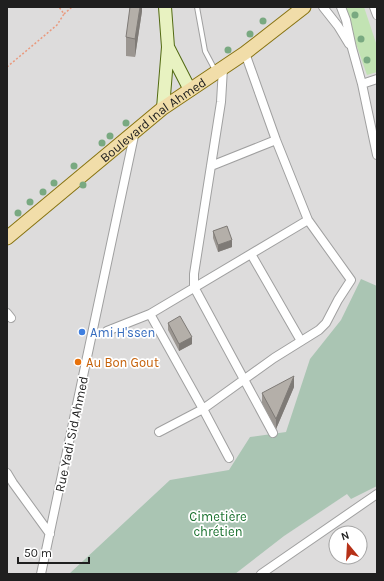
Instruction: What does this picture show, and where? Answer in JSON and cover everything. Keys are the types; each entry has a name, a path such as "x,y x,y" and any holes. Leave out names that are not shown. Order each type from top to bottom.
{"main road":[{"path":"163,108 168,47 165,7"},
{"name":"Boulevard Inal Ahmed","path":"7,238 163,108 245,53 291,12 304,7"},
{"path":"168,47 190,90"}],"street":[{"path":"323,7 338,26 352,48"},
{"path":"341,7 362,84 377,155"},
{"path":"374,7 377,15"},
{"path":"159,432 203,408 319,330 326,323 351,280 308,220 276,140 245,53"},
{"path":"219,70 221,102 194,274 194,287 273,433"},
{"path":"362,84 377,79"},
{"name":"Rue Yadi Sid Ahmed","path":"41,574 135,131"},
{"path":"211,166 276,140"},
{"path":"107,331 150,314 308,220"},
{"path":"251,254 301,341"},
{"path":"150,314 203,408 229,458"},
{"path":"7,473 50,534"},
{"path":"261,574 377,494"}],"lane":[{"path":"197,7 205,51 219,70"}],"path":[{"path":"58,7 64,14"},
{"path":"7,67 57,25 64,14 72,7"}],"shaded area":[{"path":"7,7 377,7 377,574 7,574"}],"green space":[{"path":"343,7 364,7 377,46 377,72 367,75"},
{"name":"Cimetière chrétien","path":"361,279 377,286 377,486 351,499 347,494 284,536 235,574 69,574 170,480 229,470 250,437 286,432 310,359 341,320"}],"building":[{"path":"130,7 140,7 135,39 126,37"},
{"path":"227,226 232,240 218,245 213,231"},
{"path":"180,316 192,337 179,344 168,323"},
{"path":"294,376 276,419 262,393"}],"place":[{"name":"Ami H'ssen","path":"82,332"},
{"name":"Au Bon Gout","path":"78,362"}]}
